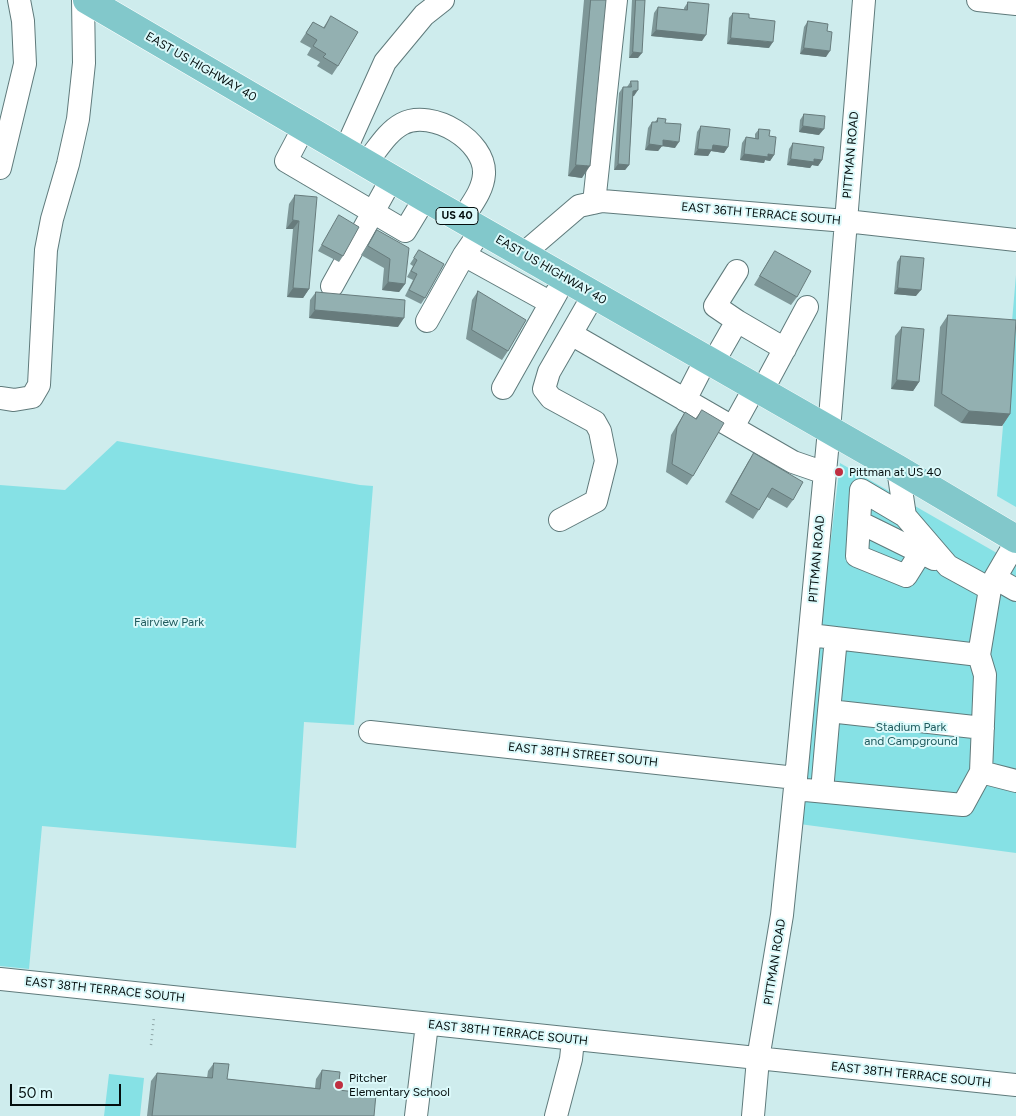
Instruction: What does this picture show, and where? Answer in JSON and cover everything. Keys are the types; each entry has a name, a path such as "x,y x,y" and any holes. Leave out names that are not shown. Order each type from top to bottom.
{"main road":[{"name":"EAST US HIGHWAY 40","path":"85,0 425,198 898,469 1016,541"}],"street":[{"path":"0,168 25,64 23,21 19,0"},
{"path":"0,398 14,400 32,397 39,385 46,250 52,219 68,164 78,119 84,63 85,0"},
{"path":"356,157 385,62 424,15 443,0"},
{"path":"594,203 616,0"},
{"name":"PITTMAN ROAD","path":"753,1116 758,1060 782,915 796,784 829,430 864,0"},
{"path":"978,0 1016,4"},
{"path":"356,157 401,125 418,120 434,122 458,133 476,148 480,155 484,172 483,184 464,255 427,321"},
{"path":"304,127 286,161 405,231 425,198"},
{"path":"332,286 392,178"},
{"name":"EAST 36TH TERRACE SOUTH","path":"523,254 579,206 602,201 846,221 1016,240"},
{"path":"464,255 550,304"},
{"path":"737,271 715,306 737,321 785,348"},
{"path":"503,388 564,277"},
{"path":"560,520 596,501 606,461 600,431 595,422 551,398 544,388 549,372 594,294"},
{"path":"733,427 785,348 807,307"},
{"path":"685,400 737,321"},
{"path":"571,334 793,462 825,473"},
{"path":"898,469 905,516"},
{"path":"921,552 906,576 857,556 861,490 905,516 948,566"},
{"path":"859,522 948,566 992,584 1016,590"},
{"path":"1016,541 992,584 979,655 985,675 981,772 1016,781"},
{"path":"810,635 979,655"},
{"path":"822,791 836,638"},
{"path":"829,711 983,728"},
{"name":"EAST 38TH STREET SOUTH","path":"370,732 796,784 822,791 963,805 981,772"},
{"name":"EAST 38TH TERRACE SOUTH","path":"0,979 758,1060 1016,1085"},
{"path":"416,1116 427,1024"},
{"path":"556,1116 571,1059 572,1040"}],"path":[{"path":"151,1045 154,1016"}],"green space":[{"path":"1016,275 1016,507 997,496"},
{"name":"Fairview Park","path":"117,441 373,486 354,725 304,722 296,848 42,826 29,969 0,966 0,485 65,490"},
{"name":"Stadium Park and Campground","path":"840,463 1016,564 1016,853 792,823 821,623"},
{"path":"109,1074 144,1078 140,1116 104,1116"}],"building":[{"path":"591,0 606,0 590,166 576,165"},
{"path":"636,0 645,0 642,53 633,52"},
{"path":"688,2 709,4 706,35 656,30 658,7 687,10"},
{"path":"733,13 749,14 749,18 775,21 773,42 731,38"},
{"path":"331,16 358,32 338,66 323,57 326,54 313,46 317,40 306,33 313,22 324,28"},
{"path":"808,21 828,24 827,31 832,32 830,51 804,48"},
{"path":"631,81 638,81 638,90 633,91 629,165 618,164 623,87 631,87"},
{"path":"804,114 825,116 824,129 803,126"},
{"path":"658,118 666,119 665,123 681,124 679,142 663,140 663,146 649,144 652,122 657,122"},
{"path":"701,126 730,129 728,147 713,145 712,150 698,149"},
{"path":"759,129 770,130 769,136 776,137 774,155 768,154 768,157 744,154 746,137 758,139"},
{"path":"793,143 824,147 822,160 814,159 814,162 791,159"},
{"path":"295,195 317,197 309,289 293,288 299,221 293,220"},
{"path":"339,215 359,227 343,256 322,245"},
{"path":"377,230 409,248 405,284 388,282 390,259 368,246"},
{"path":"419,250 444,264 425,298 409,290 417,274 411,271 417,260 414,258"},
{"path":"775,251 811,271 797,297 760,276"},
{"path":"901,256 924,258 921,290 898,288"},
{"path":"478,291 526,320 508,351 472,330"},
{"path":"316,292 405,300 404,318 315,310"},
{"path":"948,315 1016,320 1010,414 969,411 942,394"},
{"path":"902,327 924,329 919,382 897,380"},
{"path":"702,410 724,423 693,476 672,464 677,427 685,412 696,419"},
{"path":"754,453 803,482 793,500 772,488 759,510 731,494"},
{"path":"214,1063 229,1064 227,1079 320,1089 322,1070 340,1072 338,1090 376,1094 374,1116 152,1116 157,1073 212,1078"}],"place":[{"name":"Pittman at US 40","path":"839,472"},
{"name":"Pitcher Elementary School","path":"339,1085"}]}
